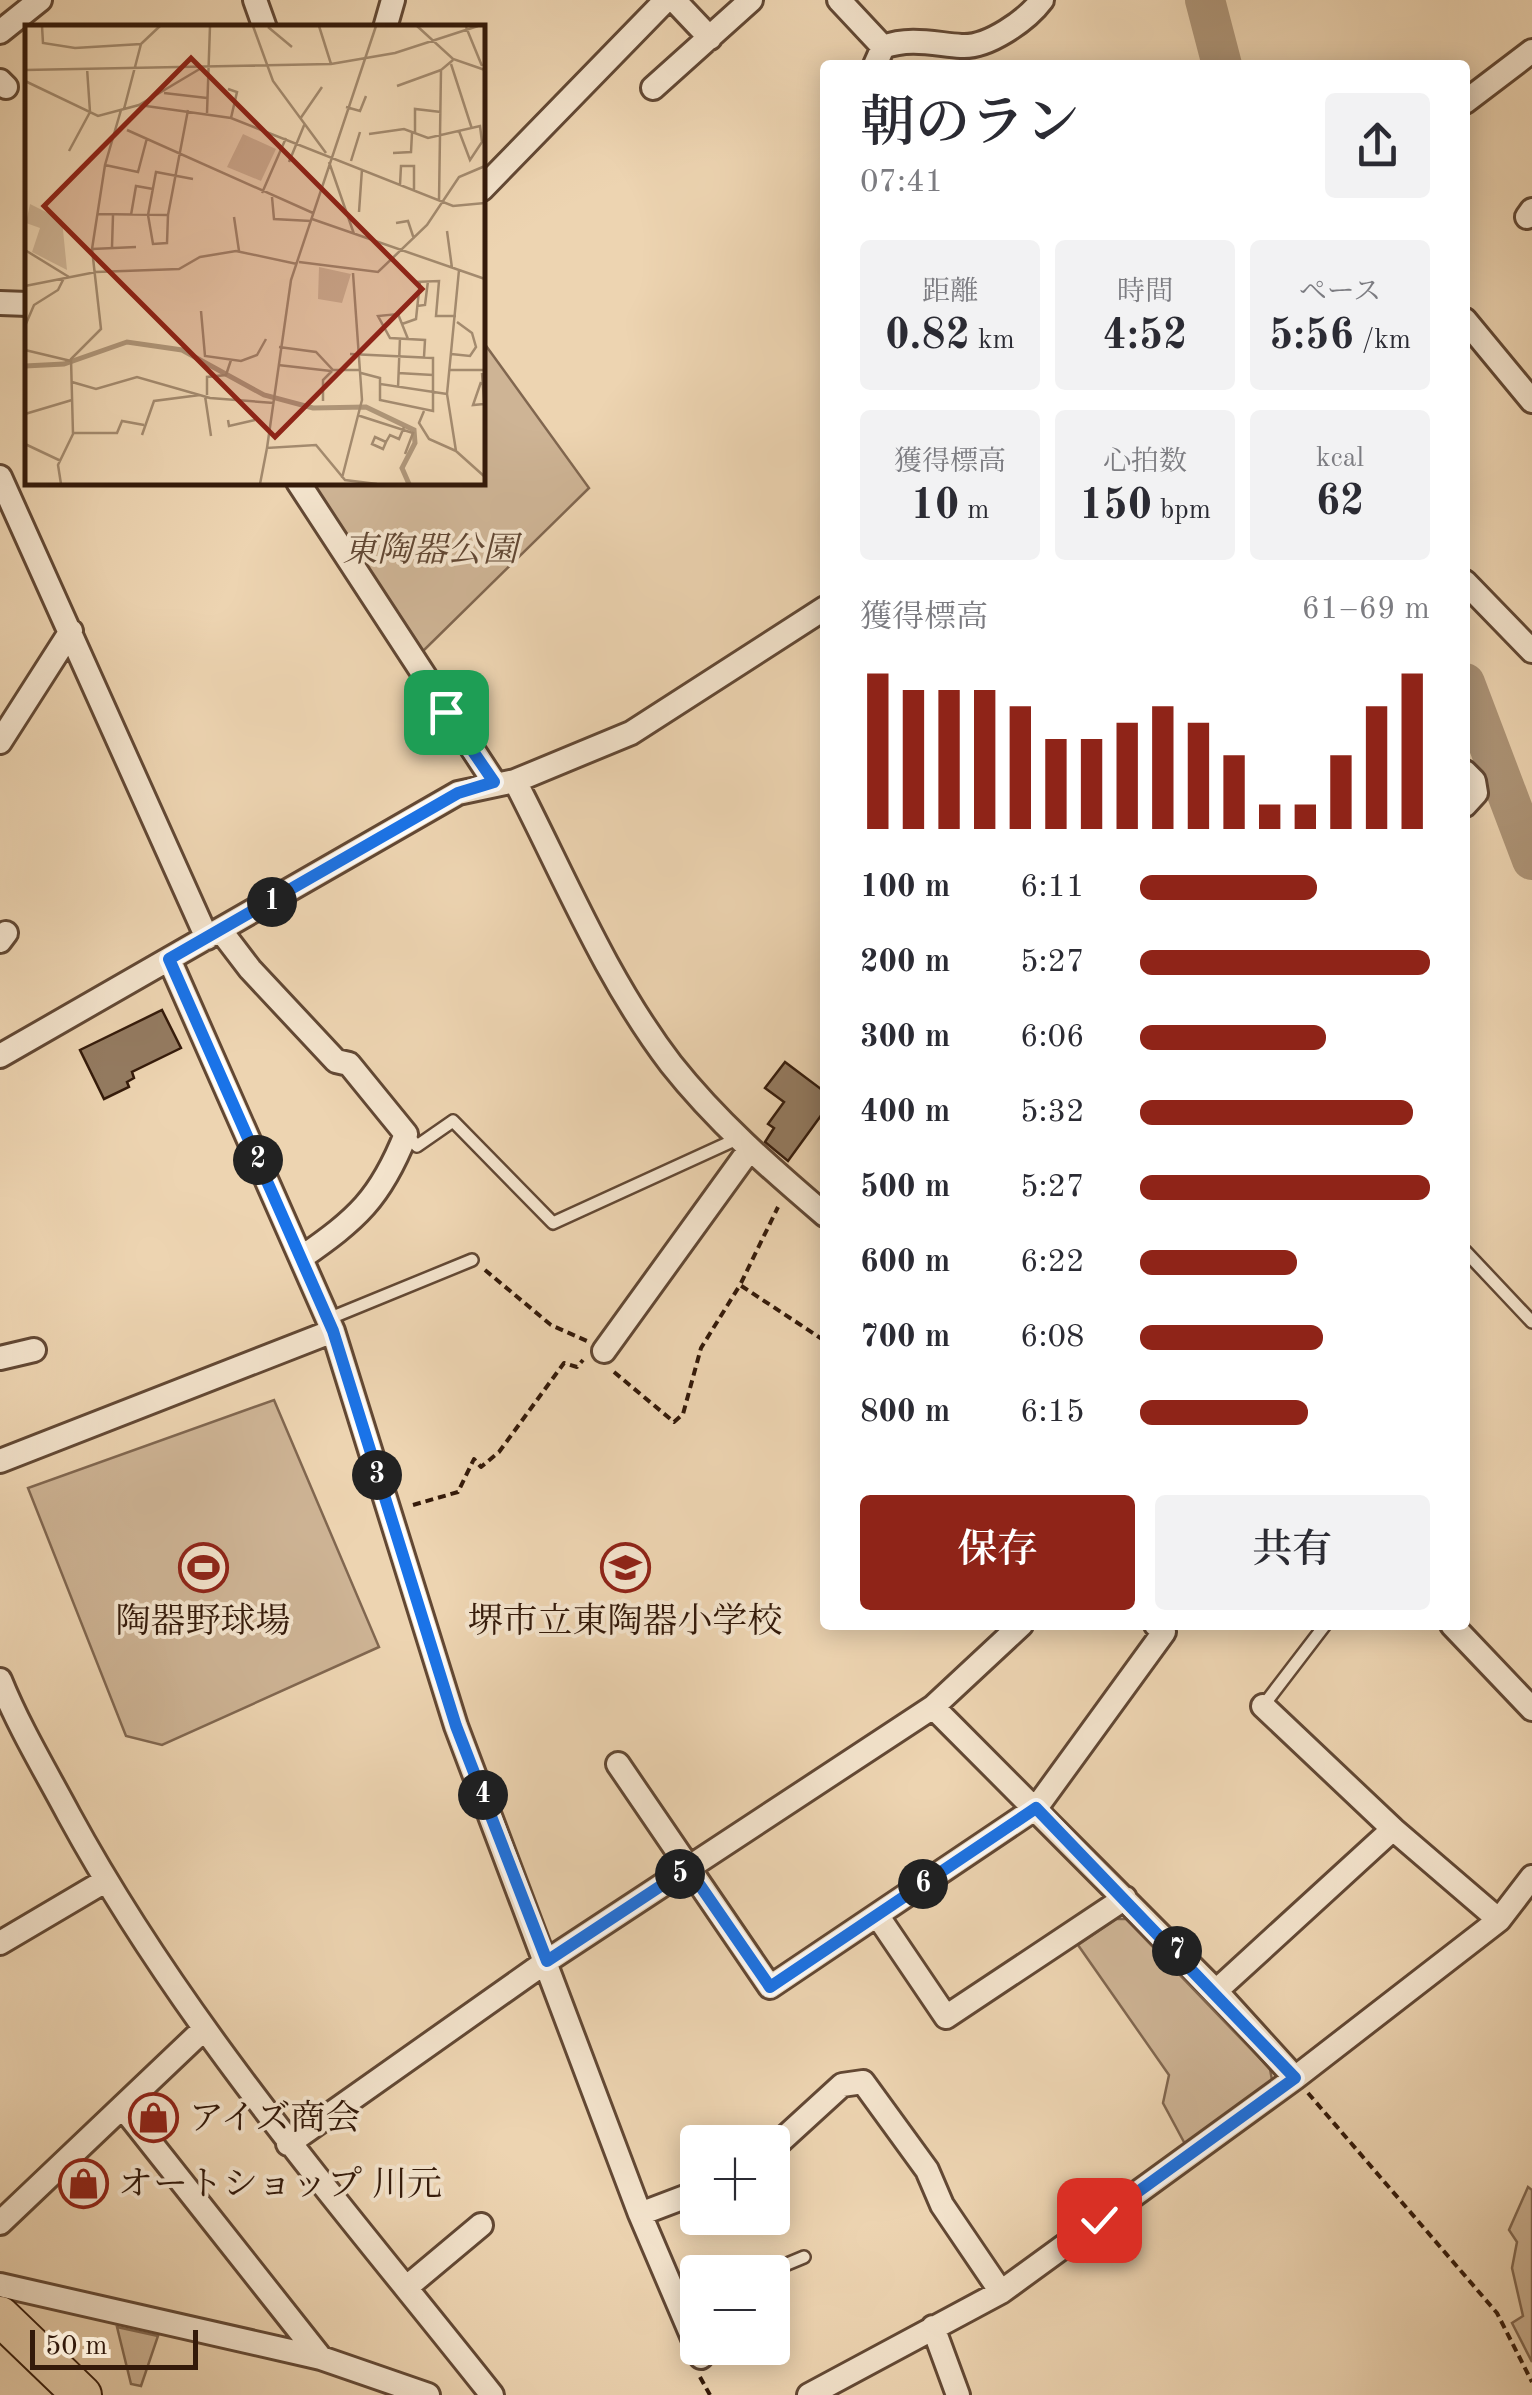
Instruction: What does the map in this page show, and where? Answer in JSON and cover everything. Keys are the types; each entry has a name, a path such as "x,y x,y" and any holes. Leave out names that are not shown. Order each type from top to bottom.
{"main road":[{"path":"0,2316 82,2395"}],"street":[{"path":"0,32 40,0"},
{"path":"255,0 264,25"},
{"path":"386,25 393,0"},
{"path":"485,186 666,0"},
{"path":"674,0 710,38"},
{"path":"652,88 751,0"},
{"path":"839,0 887,55 930,40 965,47 983,43 1016,23 1042,0"},
{"path":"1470,98 1532,52"},
{"path":"1470,326 1532,401"},
{"path":"0,477 214,935 336,1061 349,1064 406,1134 392,1169 357,1219 301,1258"},
{"path":"300,485 504,781 614,978 670,1063 744,1143 820,1211"},
{"path":"1470,587 1532,651"},
{"path":"0,1056 458,793 504,781 631,733 820,611"},
{"path":"0,742 39,674 72,631"},
{"path":"1470,777 1476,792 1470,799"},
{"path":"169,959 330,1325 456,1726 640,2214 680,2288"},
{"path":"601,1358 744,1143"},
{"path":"0,1461 330,1325"},
{"path":"0,1358 34,1350"},
{"path":"288,2144 547,1961 933,1707 1016,1630"},
{"path":"618,1764 770,1987 1036,1808 1164,1632 1162,1630"},
{"path":"1457,1630 1532,1708"},
{"path":"0,1680 12,1712 105,1880 204,2029 288,2144 492,2395"},
{"path":"1263,1706 1393,1829 1500,1920"},
{"path":"933,1707 1216,1991 1295,2078"},
{"path":"1216,1991 1393,1829"},
{"path":"809,2395 1000,2292 1295,2078 1500,1920 1532,1877"},
{"path":"0,1943 105,1880"},
{"path":"877,1915 946,2018 1125,1898"},
{"path":"0,2223 204,2029"},
{"path":"790,2133 842,2086 863,2082 927,2170 942,2205 1000,2292"},
{"path":"124,2109 321,2358"},
{"path":"640,2214 680,2199"},
{"path":"406,2287 481,2226"},
{"path":"0,2284 321,2358 428,2395"},
{"path":"933,2328 958,2395"}],"lane":[{"path":"406,1134 417,1146 453,1121 553,1223 744,1143"},
{"path":"1470,1256 1532,1322"},
{"path":"330,1325 472,1260"},
{"path":"1263,1706 1321,1630"},
{"path":"790,2263 804,2257"}],"path":[{"path":"472,1260 551,1325 601,1358 674,1422 683,1414 700,1348 740,1285 789,1184"},
{"path":"740,1285 820,1337"},
{"path":"389,1511 458,1492 474,1459 482,1467 499,1452 564,1363 577,1367 601,1358"},
{"path":"1295,2078 1497,2313 1532,2382"}],"green space":[{"name":"東陶器公園","path":"485,344 589,488 418,656 309,485 485,485"},
{"name":"陶器野球場","path":"274,1400 379,1647 162,1745 126,1736 28,1488"},
{"path":"1116,1919 1126,1919 1270,2069 1272,2080 1185,2144 1163,2103 1169,2075 1078,1945"},
{"path":"1528,2187 1532,2190 1532,2362 1512,2323 1523,2316 1512,2268 1517,2242 1509,2230"},
{"path":"117,2327 158,2336 141,2386 131,2384"}],"building":[{"path":"162,1010 181,1048 132,1072 134,1078 127,1082 129,1087 104,1099 80,1050"},
{"path":"785,1062 820,1088 820,1117 788,1161 765,1142 774,1128 768,1124 784,1102 765,1088"}],"waterway":[{"path":"1205,0 1221,60"},
{"path":"1470,696 1532,860"}],"place":[{"name":"陶器野球場","path":"203,1568"},
{"name":"堺市立東陶器小学校","path":"625,1568"},
{"name":"アイズ商会","path":"154,2117"},
{"name":"オートショップ 川元","path":"83,2183"}],"route":[{"path":"446,712 494,782 458,793 169,959 333,1331 456,1726 547,1961 688,1868 770,1987 1036,1808 1216,1991 1295,2078 1099,2220"}]}
